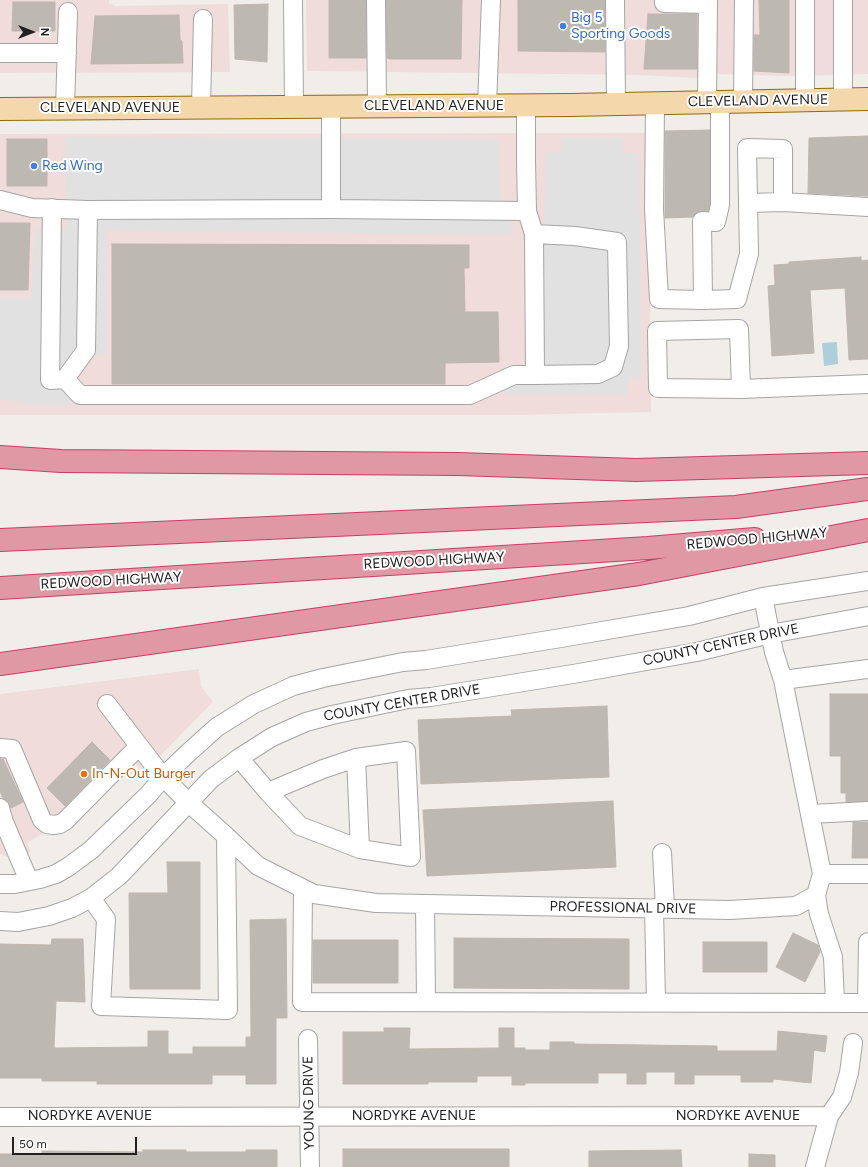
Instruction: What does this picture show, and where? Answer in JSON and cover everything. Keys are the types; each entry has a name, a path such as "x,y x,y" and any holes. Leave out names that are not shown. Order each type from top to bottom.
{"highway":[{"path":"0,457 61,461 458,464 636,470 868,463"},
{"path":"0,540 736,507 868,489"},
{"path":"0,664 639,574 868,530"},
{"name":"REDWOOD HIGHWAY","path":"0,588 648,548 868,530"}],"main road":[{"name":"CLEVELAND AVENUE","path":"0,109 294,106 526,106 868,99"}],"street":[{"path":"293,0 294,106"},
{"path":"376,0 377,106"},
{"path":"487,106 491,0"},
{"path":"615,0 616,104"},
{"path":"664,0 664,3 708,2 720,205 716,222 702,221 703,300"},
{"path":"743,102 744,0"},
{"path":"805,0 805,100"},
{"path":"843,0 843,100"},
{"path":"65,108 68,12"},
{"path":"201,107 203,19"},
{"path":"0,53 66,53"},
{"path":"655,104 654,209 659,299 737,299"},
{"path":"331,106 331,209"},
{"path":"526,106 527,211 534,234 535,375"},
{"path":"741,389 737,299 749,254 747,148 783,149 783,202"},
{"path":"0,200 32,208 88,210 331,209 527,211"},
{"path":"748,203 783,202 868,207"},
{"path":"52,208 50,380 65,379"},
{"path":"65,379 86,350 88,210"},
{"path":"65,379 80,395 470,395 514,375 598,374 613,368 619,346 617,242 575,236 534,234"},
{"path":"739,329 657,331 658,388 741,389 868,384"},
{"path":"0,884 15,884 30,881 56,874 68,867 91,850 149,794 187,754 218,727 254,704 293,686 323,678 403,662 426,660 567,638 689,616 763,597 868,581"},
{"path":"763,597 774,652 783,680 822,874 816,895 819,914 833,957 835,1002"},
{"name":"COUNTY CENTER DRIVE","path":"0,921 18,922 49,916 72,908 91,898 119,876 211,779 239,758 272,737 306,722 408,699 439,696 565,676 697,652 770,634 868,616"},
{"path":"783,680 868,669"},
{"name":"PROFESSIONAL DRIVE","path":"108,704 163,778 189,803 258,866 314,894 376,903 730,910 796,906 816,895"},
{"path":"0,748 12,749 42,820 47,824 53,825 60,824 65,821 139,746"},
{"path":"239,758 268,792 300,826 360,849 411,857 406,751 356,758 323,769 268,792"},
{"path":"356,758 360,849"},
{"path":"0,808 4,822 30,881"},
{"path":"811,814 868,811"},
{"path":"91,898 106,919 101,1006 228,1010 226,836"},
{"path":"656,1002 662,853"},
{"path":"822,874 868,874"},
{"path":"303,888 302,1002 867,1003 868,942"},
{"path":"425,904 426,1002"},
{"name":"YOUNG DRIVE","path":"308,1038 310,1167"},
{"path":"815,1167 828,1116 842,1097 849,1073 853,1043"},
{"name":"NORDYKE AVENUE","path":"0,1116 828,1116"}],"shaded area":[{"path":"0,0 109,0 109,3 115,6 228,4 230,72 0,73"},
{"path":"306,0 868,0 868,74 787,76 714,74 713,79 642,75 307,71"},
{"path":"649,133 651,412 511,415 0,415 0,134"},
{"path":"65,137 498,140 501,199 511,222 511,235 106,230 107,354 69,356 70,406 36,405 0,400 0,298 31,299 35,229 66,230"},
{"path":"561,138 623,139 623,153 639,154 641,378 628,379 627,395 505,395 504,385 543,385 545,153 562,152"},
{"path":"199,669 201,686 213,702 144,772 134,762 62,830 53,836 42,834 27,843 31,852 7,857 0,854 0,694"}],"water":[{"path":"837,342 838,364 824,366 822,343"}],"building":[{"path":"329,0 366,0 366,58 329,58"},
{"path":"386,0 462,0 461,59 387,58"},
{"name":"Big 5 Sporting Goods","path":"518,0 605,0 605,52 518,51"},
{"path":"759,0 789,0 789,73 754,71 754,35 760,35"},
{"path":"13,2 55,2 55,31 12,31"},
{"path":"268,4 267,62 235,59 234,5"},
{"path":"648,14 697,14 697,69 644,69"},
{"path":"179,15 183,63 91,64 95,16"},
{"path":"710,130 710,204 708,211 698,212 693,217 665,218 665,131"},
{"path":"868,136 868,196 808,193 809,138"},
{"path":"7,139 47,139 47,186 7,186"},
{"path":"0,223 30,223 28,290 0,290"},
{"path":"112,244 469,245 469,268 464,268 465,312 498,312 499,362 445,363 445,384 112,384"},
{"path":"861,257 861,261 868,260 868,359 849,360 845,288 810,290 814,353 772,356 768,286 775,285 774,265 789,264 789,262"},
{"path":"830,694 868,694 868,801 846,802 846,793 841,793 841,756 830,756"},
{"path":"607,706 609,777 421,784 418,720 512,716 511,710"},
{"name":"In-N-Out Burger","path":"92,742 110,760 65,806 47,788"},
{"path":"0,759 3,759 23,802 11,808 8,801 3,798 0,791"},
{"path":"613,801 616,867 427,876 423,810"},
{"path":"853,822 868,822 868,858 852,858"},
{"path":"167,862 200,862 200,989 130,989 129,893 168,893"},
{"path":"286,919 287,1018 276,1018 276,1084 246,1084 246,1075 212,1075 212,1084 97,1084 97,1081 42,1081 42,1078 0,1078 0,944 51,945 52,939 83,939 85,1002 56,1001 54,1048 148,1047 148,1031 168,1031 168,1054 193,1054 193,1047 246,1047 246,1037 251,1037 250,920"},
{"path":"793,933 818,945 820,952 805,982 776,967"},
{"path":"454,938 629,939 629,989 454,988"},
{"path":"313,940 398,940 398,983 313,983"},
{"path":"703,942 767,942 767,972 703,972"},
{"path":"384,1028 410,1028 409,1049 499,1048 499,1028 514,1028 514,1048 525,1048 525,1050 550,1050 550,1042 574,1042 574,1044 717,1046 717,1051 777,1051 778,1031 827,1036 825,1052 814,1050 811,1083 773,1079 773,1082 741,1082 741,1075 694,1075 694,1084 675,1084 675,1072 646,1072 646,1084 627,1084 627,1073 598,1073 598,1083 525,1083 525,1085 512,1085 512,1076 477,1076 477,1082 428,1082 428,1084 343,1084 343,1032 384,1032"},
{"path":"343,1149 509,1149 509,1167 343,1167"},
{"path":"143,1150 246,1152 246,1150 277,1150 277,1167 0,1167 0,1154 42,1154 42,1151 143,1152"},
{"path":"681,1150 682,1167 589,1167 589,1151"},
{"path":"749,1154 775,1155 775,1167 749,1167"}],"place":[{"name":"Big 5 Sporting Goods","path":"563,26"},
{"name":"Red Wing","path":"34,166"},
{"name":"In-N-Out Burger","path":"84,774"}]}
